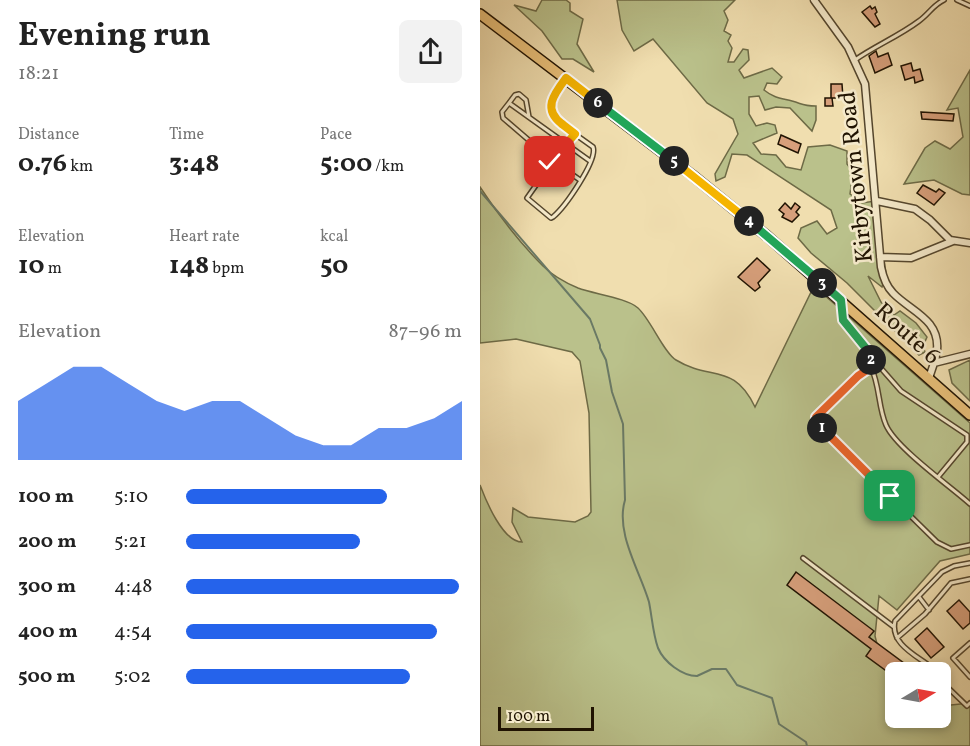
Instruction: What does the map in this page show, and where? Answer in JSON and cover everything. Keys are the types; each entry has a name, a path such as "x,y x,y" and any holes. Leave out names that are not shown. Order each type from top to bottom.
{"main road":[{"name":"Route 6","path":"480,14 717,195 841,300 970,415"}],"street":[{"name":"Kirbytown Road","path":"814,0 855,60 867,93 882,272 889,288 923,316 932,327 937,341 929,378"},
{"path":"877,201 915,209 953,241"},
{"path":"880,257 911,258 953,241 970,243"},
{"path":"934,363 970,354"}],"lane":[{"path":"855,60 879,43 919,21 934,5 944,0"},
{"path":"957,0 970,6"},
{"path":"566,78 553,96 551,112 558,122 575,134 595,149 580,180 556,216 550,218 527,198 575,134"},
{"path":"529,117 529,106 519,94 515,95 502,112 503,118 553,161 580,180"},
{"path":"509,103 590,161"},
{"path":"841,300 843,320 901,391 967,435 967,442 938,477"},
{"path":"871,357 871,367 876,378 887,427 910,453 970,504"},
{"path":"871,367 858,376 821,411 816,417 816,423 937,542 951,549 970,545"},
{"path":"803,558 894,627"},
{"path":"924,662 902,645 897,638 895,621 942,572 954,566 970,563"},
{"path":"897,638 929,610 951,583 970,579"},
{"path":"919,597 929,610"},
{"path":"970,643 953,658 970,677"},
{"path":"951,691 967,706 970,703"}],"green space":[{"path":"542,0 566,0 570,3 570,11 583,19 577,44 594,72 573,59 562,59 542,31 514,5 536,11"},
{"path":"617,0 735,0 724,11 728,20 724,31 731,35 728,41 732,48 728,62 734,62 743,49 748,50 749,60 739,70 744,78 772,68 782,77 777,84 767,83 764,90 777,97 816,106 816,120 812,131 790,108 776,107 765,110 759,96 749,97 749,114 756,126 767,123 775,125 777,133 753,143 761,154 776,155 786,167 801,170 808,147 830,145 847,151 847,164 853,172 850,194 862,203 875,201 877,250 884,261 886,274 882,287 868,276 881,302 894,315 900,311 916,323 927,337 923,346 925,352 919,355 798,238 801,228 817,221 827,234 837,228 831,210 747,155 732,154 725,177 716,181 715,174 738,134 733,119 707,103 653,39 634,51 622,30"},
{"path":"970,70 970,195 962,194 934,180 904,184 925,148 935,141 950,149 963,137 958,108 947,110"},
{"path":"480,187 518,238 551,273 578,288 618,299 638,308 671,356 688,366 730,378 747,393 755,407 814,286 970,423 970,554 940,561 897,610 879,596 875,636 878,648 888,662 885,662 885,728 951,728 951,705 970,703 970,746 480,746 480,485 496,520 508,535 522,542 512,522 513,508 528,517 575,522 588,516 591,512 589,413 580,361 572,352 516,339 480,343"},
{"path":"970,360 970,401 952,383 949,370"}],"building":[{"path":"870,6 872,9 875,7 877,12 875,14 880,24 875,27 862,12"},
{"path":"876,51 878,57 888,53 892,65 875,73 869,56"},
{"path":"911,63 913,71 920,69 923,80 915,83 914,77 905,80 901,66"},
{"path":"831,84 842,84 843,98 832,98 833,106 825,106 825,98 831,98"},
{"path":"921,112 954,114 953,121 922,119"},
{"path":"781,135 801,144 798,153 778,144"},
{"path":"923,185 936,192 939,189 945,193 934,205 917,193"},
{"path":"785,203 791,209 795,203 800,207 796,212 799,215 792,222 782,217 784,214 779,210"},
{"path":"757,258 770,270 758,283 760,287 755,291 738,277"},
{"path":"796,572 874,631 869,637 903,662 885,662 885,670 866,656 871,649 787,585"},
{"path":"959,600 970,612 970,623 963,629 947,611"},
{"path":"927,628 944,647 931,658 915,639"}],"waterway":[{"path":"480,191 590,319 606,360 612,392 623,424 625,500 623,526 649,602 658,648 674,667 685,674 697,676 712,669 726,669 737,685 772,698 779,724 806,742 807,746"}],"route":[{"path":"550,162 575,134 558,122 551,112 550,103 553,96 566,78 717,195 841,300 843,320 869,352 872,364 821,411 816,417 816,423 890,496"}]}
